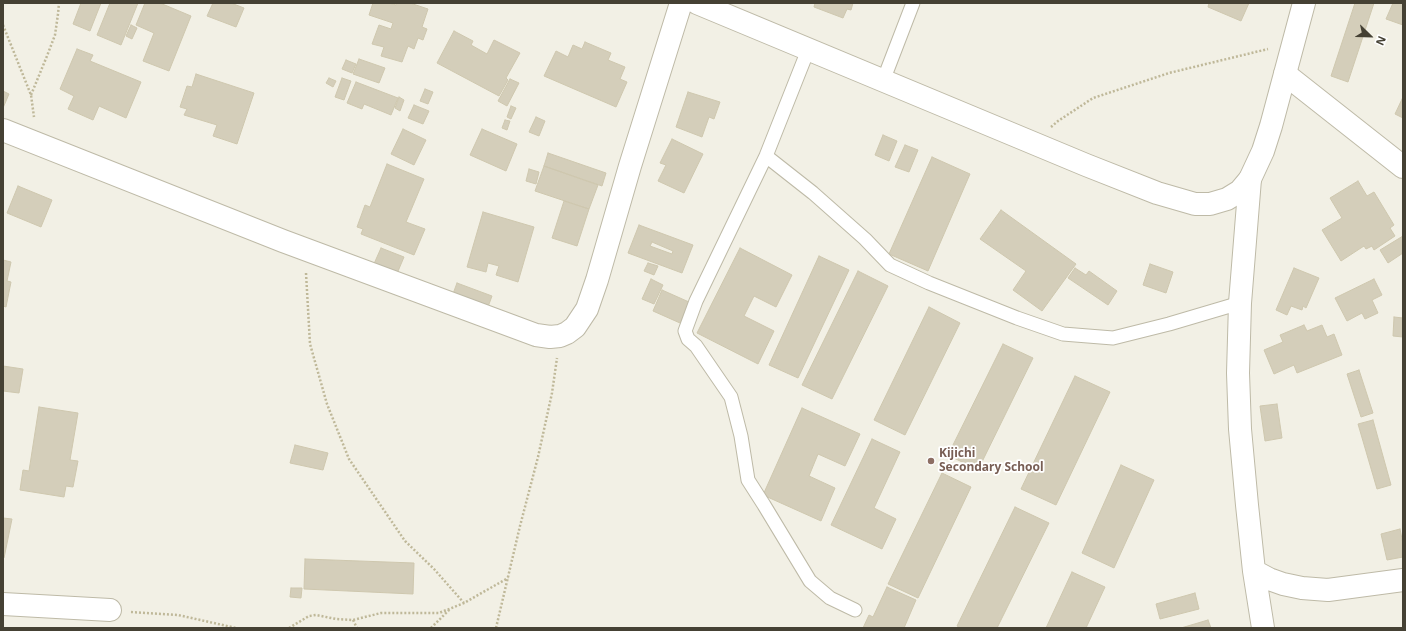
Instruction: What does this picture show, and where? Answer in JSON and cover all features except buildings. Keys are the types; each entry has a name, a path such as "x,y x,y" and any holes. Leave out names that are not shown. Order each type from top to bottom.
{"street":[{"path":"3,130 304,249 536,335 550,337 560,336 575,327 587,309 681,3"},
{"path":"697,3 1032,143 1157,192 1195,204 1210,204 1227,199 1240,191 1250,179 1263,151 1271,126 1304,3"},
{"path":"1285,74 1403,167"},
{"path":"1250,179 1240,303 1238,373 1240,429 1254,571 1263,628"},
{"path":"1254,571 1283,584 1302,588 1328,590 1403,580"},
{"path":"3,604 110,610"}],"lane":[{"path":"883,81 913,3"},
{"path":"808,50 766,156 700,294 685,331 688,339 696,346 731,397 741,436 748,480 810,581 830,598 855,610"},
{"path":"766,156 813,193 865,239 890,265 929,283 1017,318 1063,334 1113,338 1169,324 1240,303"}],"path":[{"path":"31,95 55,35 59,3"},
{"path":"3,25 31,95 37,143"},
{"path":"1032,143 1058,121 1093,98 1168,74 1293,44"},
{"path":"304,249 310,344 327,404 349,459 405,541 434,569 464,603"},
{"path":"496,628 538,457 552,393 560,336"},
{"path":"289,628 309,616 316,615 336,619 353,620 381,613 439,613 464,603 508,578"},
{"path":"431,628 452,608"},
{"path":"110,610 178,615 236,628"},
{"path":"353,620 357,628"}],"place":[{"name":"Kijichi Secondary School","path":"931,461"}]}
